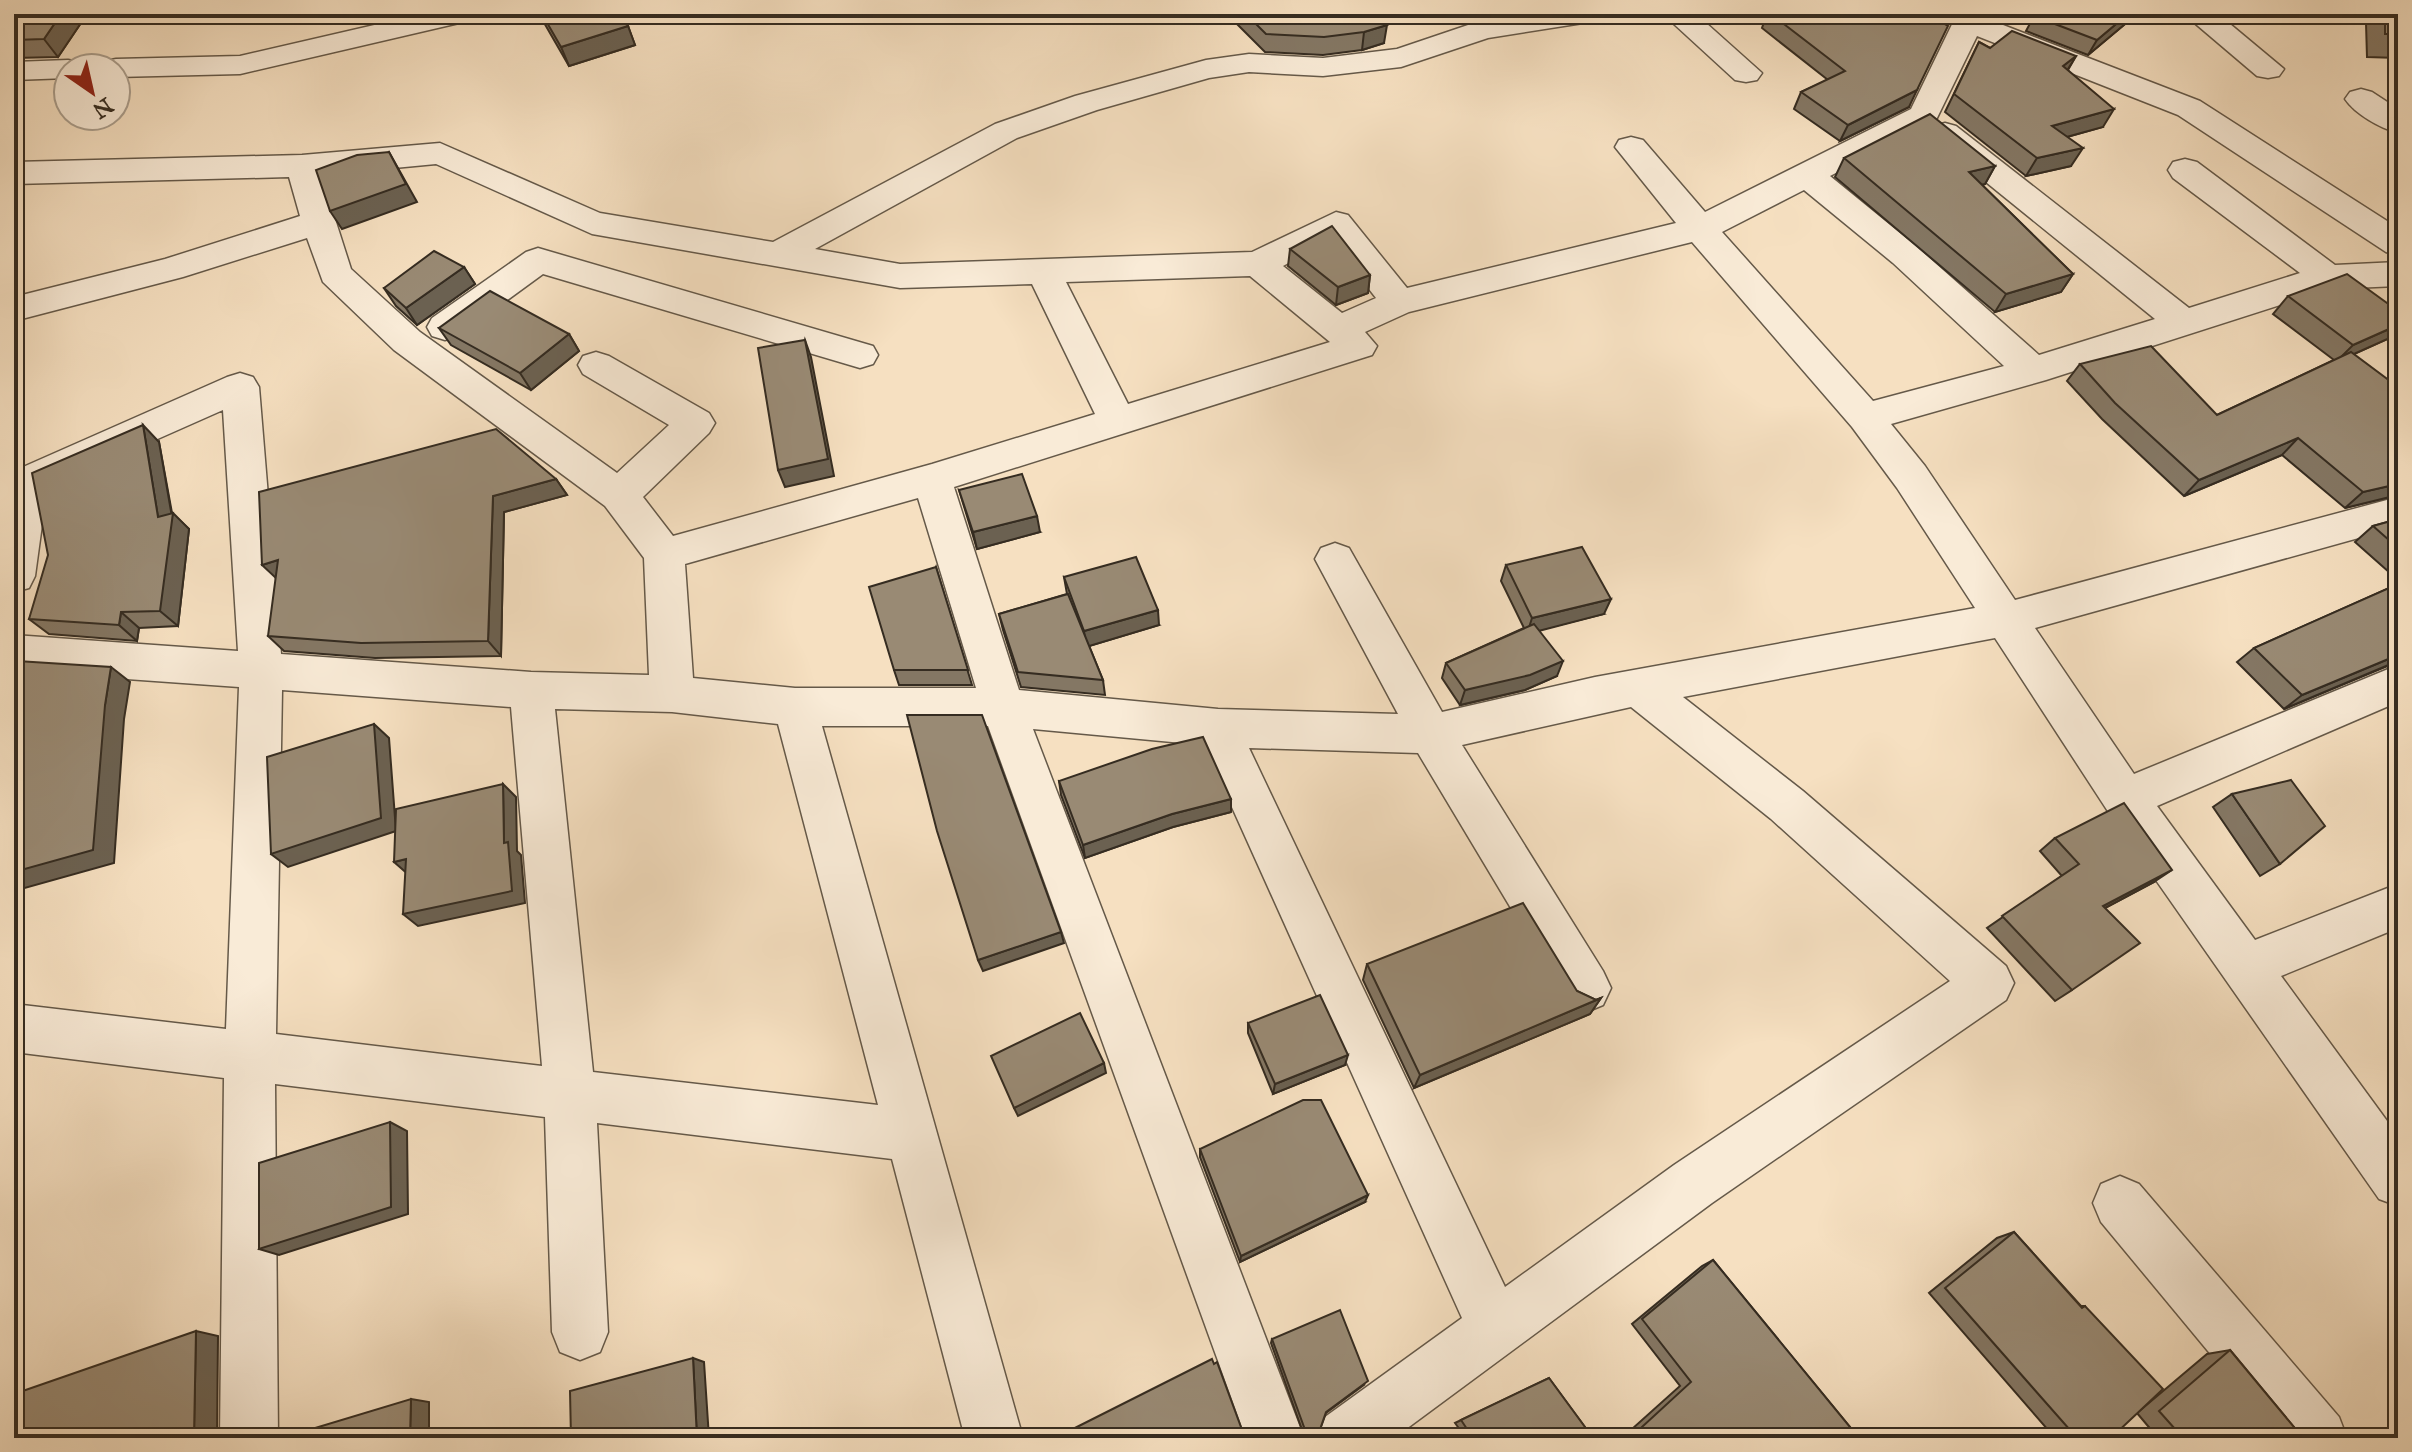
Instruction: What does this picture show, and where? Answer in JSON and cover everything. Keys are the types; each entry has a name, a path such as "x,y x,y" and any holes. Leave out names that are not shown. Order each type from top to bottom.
{"street":[{"path":"132,68 240,65 349,26 461,14"},
{"path":"777,255 1006,131 1086,103 1206,69 1249,63 1323,67 1401,58 1482,30 1583,14"},
{"path":"1678,14 1746,73"},
{"path":"2199,14 2268,69"},
{"path":"1338,329 1399,302 1700,229 1924,115 1970,18 2189,108 2398,244"},
{"path":"14,71 52,70"},
{"path":"2361,99 2398,123"},
{"path":"1924,115 2184,323"},
{"path":"1631,147 1865,417 1911,477 2125,799 2398,1180"},
{"path":"14,173 302,166 440,153 592,223 900,276 1258,264 1336,223 1399,302"},
{"path":"302,166 335,274 417,348 619,495 664,554 672,694"},
{"path":"2185,170 2328,277"},
{"path":"1807,175 1905,255 2033,371"},
{"path":"14,309 171,269 319,222"},
{"path":"417,348 538,260 860,355"},
{"path":"664,554 932,479 1359,346 1258,264"},
{"path":"1043,271 1118,422"},
{"path":"1865,417 2033,371 2328,277 2398,274"},
{"path":"596,365 696,423 619,495"},
{"path":"14,576 29,479 240,387 261,669 250,1057 249,1438"},
{"path":"932,479 1003,707 1275,1438"},
{"path":"14,653 531,690 672,694 795,707 1003,707 1218,728 1431,734 1638,687 2007,619 2398,512"},
{"path":"1335,559 1431,734 1586,988"},
{"path":"2125,799 2398,683"},
{"path":"1346,1438 1693,1184 1989,983 1787,805 1638,687"},
{"path":"531,690 570,1096 580,1332"},
{"path":"795,707 994,1438"},
{"path":"1218,728 1495,1327"},
{"path":"2246,967 2398,906"},
{"path":"14,1028 911,1135"},
{"path":"2120,1203 2318,1438"}],"building":[{"path":"14,14 61,14 44,39 14,40"},
{"path":"542,14 620,14 628,26 561,47"},
{"path":"1246,14 1375,14 1387,25 1364,32 1324,37 1266,34"},
{"path":"1771,14 1927,14 1948,26 1917,90 1848,125 1801,92 1845,71"},
{"path":"2128,14 2097,40 2034,16"},
{"path":"2385,14 2398,14 2398,34 2385,34"},
{"path":"2012,31 2076,56 2063,66 2114,109 2052,126 2083,148 2037,158 1954,94 1979,42 1990,48"},
{"path":"1930,114 1995,166 1969,172 2073,274 2006,294 1844,158"},
{"path":"389,152 406,184 330,211 316,170 357,155"},
{"path":"1332,226 1370,275 1338,287 1290,249"},
{"path":"434,251 464,267 406,308 384,288"},
{"path":"2347,274 2398,311 2398,325 2353,345 2288,296"},
{"path":"490,291 569,334 520,373 439,328"},
{"path":"805,340 828,459 778,470 758,348"},
{"path":"2151,346 2217,415 2351,352 2398,387 2398,484 2363,492 2298,438 2199,480 2115,403 2080,364"},
{"path":"143,425 158,517 173,513 160,611 121,612 119,625 29,619 48,555 32,473"},
{"path":"496,429 556,479 493,496 488,641 361,643 268,636 278,560 262,565 259,492"},
{"path":"1022,474 1037,516 973,532 959,490"},
{"path":"2398,519 2398,548 2373,526"},
{"path":"1582,547 1611,599 1532,618 1506,565"},
{"path":"1136,557 1158,610 1084,631 1064,577"},
{"path":"936,567 968,670 894,670 869,587"},
{"path":"2398,584 2398,655 2302,695 2254,648"},
{"path":"1068,594 1103,680 1018,672 999,614"},
{"path":"1534,624 1563,661 1530,675 1465,690 1446,663"},
{"path":"17,661 111,667 93,850 14,872 14,669"},
{"path":"907,715 982,715 1061,932 978,960 937,831"},
{"path":"374,724 381,818 271,854 267,757"},
{"path":"1203,737 1231,799 1172,814 1083,845 1059,781 1152,749"},
{"path":"2291,780 2325,826 2280,864 2232,794"},
{"path":"503,784 504,843 508,842 512,891 403,914 406,859 394,862 396,809"},
{"path":"2124,803 2172,870 2103,906 2140,943 2072,990 2002,916 2079,864 2055,838"},
{"path":"1523,903 1577,991 1596,1000 1601,998 1420,1075 1367,964"},
{"path":"1320,995 1348,1055 1275,1084 1248,1023"},
{"path":"1080,1013 1104,1063 1014,1108 991,1056"},
{"path":"1303,1100 1321,1100 1368,1195 1241,1256 1200,1149"},
{"path":"390,1122 391,1207 259,1249 259,1163"},
{"path":"2014,1232 2082,1308 2085,1306 2163,1389 2111,1438 2077,1438 1945,1288"},
{"path":"1713,1260 1859,1438 1630,1438 1691,1382 1642,1319"},
{"path":"1340,1310 1368,1381 1326,1412 1317,1438 1308,1438 1272,1339"},
{"path":"196,1331 194,1436 199,1438 14,1438 14,1394"},
{"path":"2230,1350 2303,1438 2183,1438 2159,1411"},
{"path":"693,1358 697,1438 571,1438 570,1391"},
{"path":"1212,1359 1214,1364 1217,1362 1245,1438 1055,1438"},
{"path":"1549,1378 1593,1438 1473,1438 1461,1420"},
{"path":"411,1399 410,1438 282,1438"}]}
